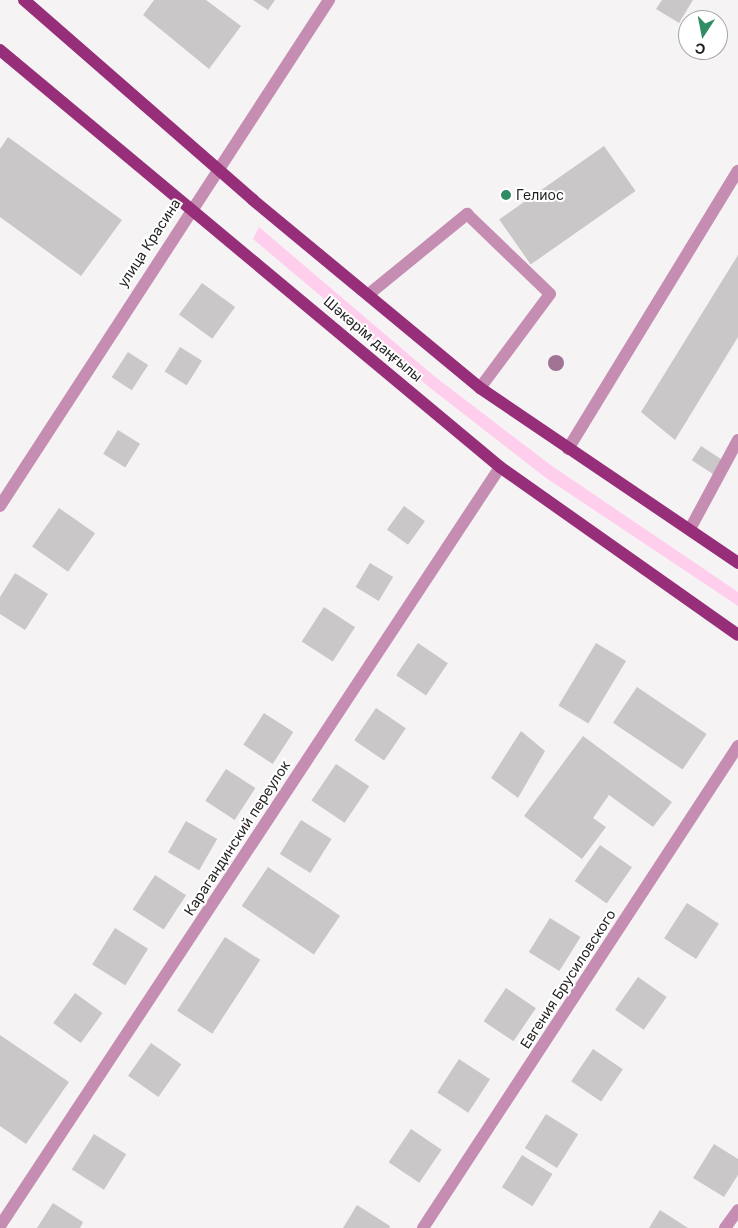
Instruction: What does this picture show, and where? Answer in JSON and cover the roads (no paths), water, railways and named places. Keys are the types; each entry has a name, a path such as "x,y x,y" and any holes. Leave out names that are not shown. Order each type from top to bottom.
{"main road":[{"path":"24,0 480,388 738,563"},
{"name":"Шәкәрім даңғылы","path":"0,50 191,205 500,467 738,635"}],"street":[{"name":"улица Красина","path":"1,503 191,205 329,0"},
{"path":"568,449 738,171"},
{"path":"369,294 467,214 550,294 480,388"},
{"path":"690,529 738,440"},
{"name":"Карагандинский переулок","path":"0,1226 500,467"},
{"name":"Евгения Брусиловского","path":"423,1228 738,746"},
{"path":"725,1228 738,1210"}],"place":[{"name":"Гелиос","path":"506,195"}]}
